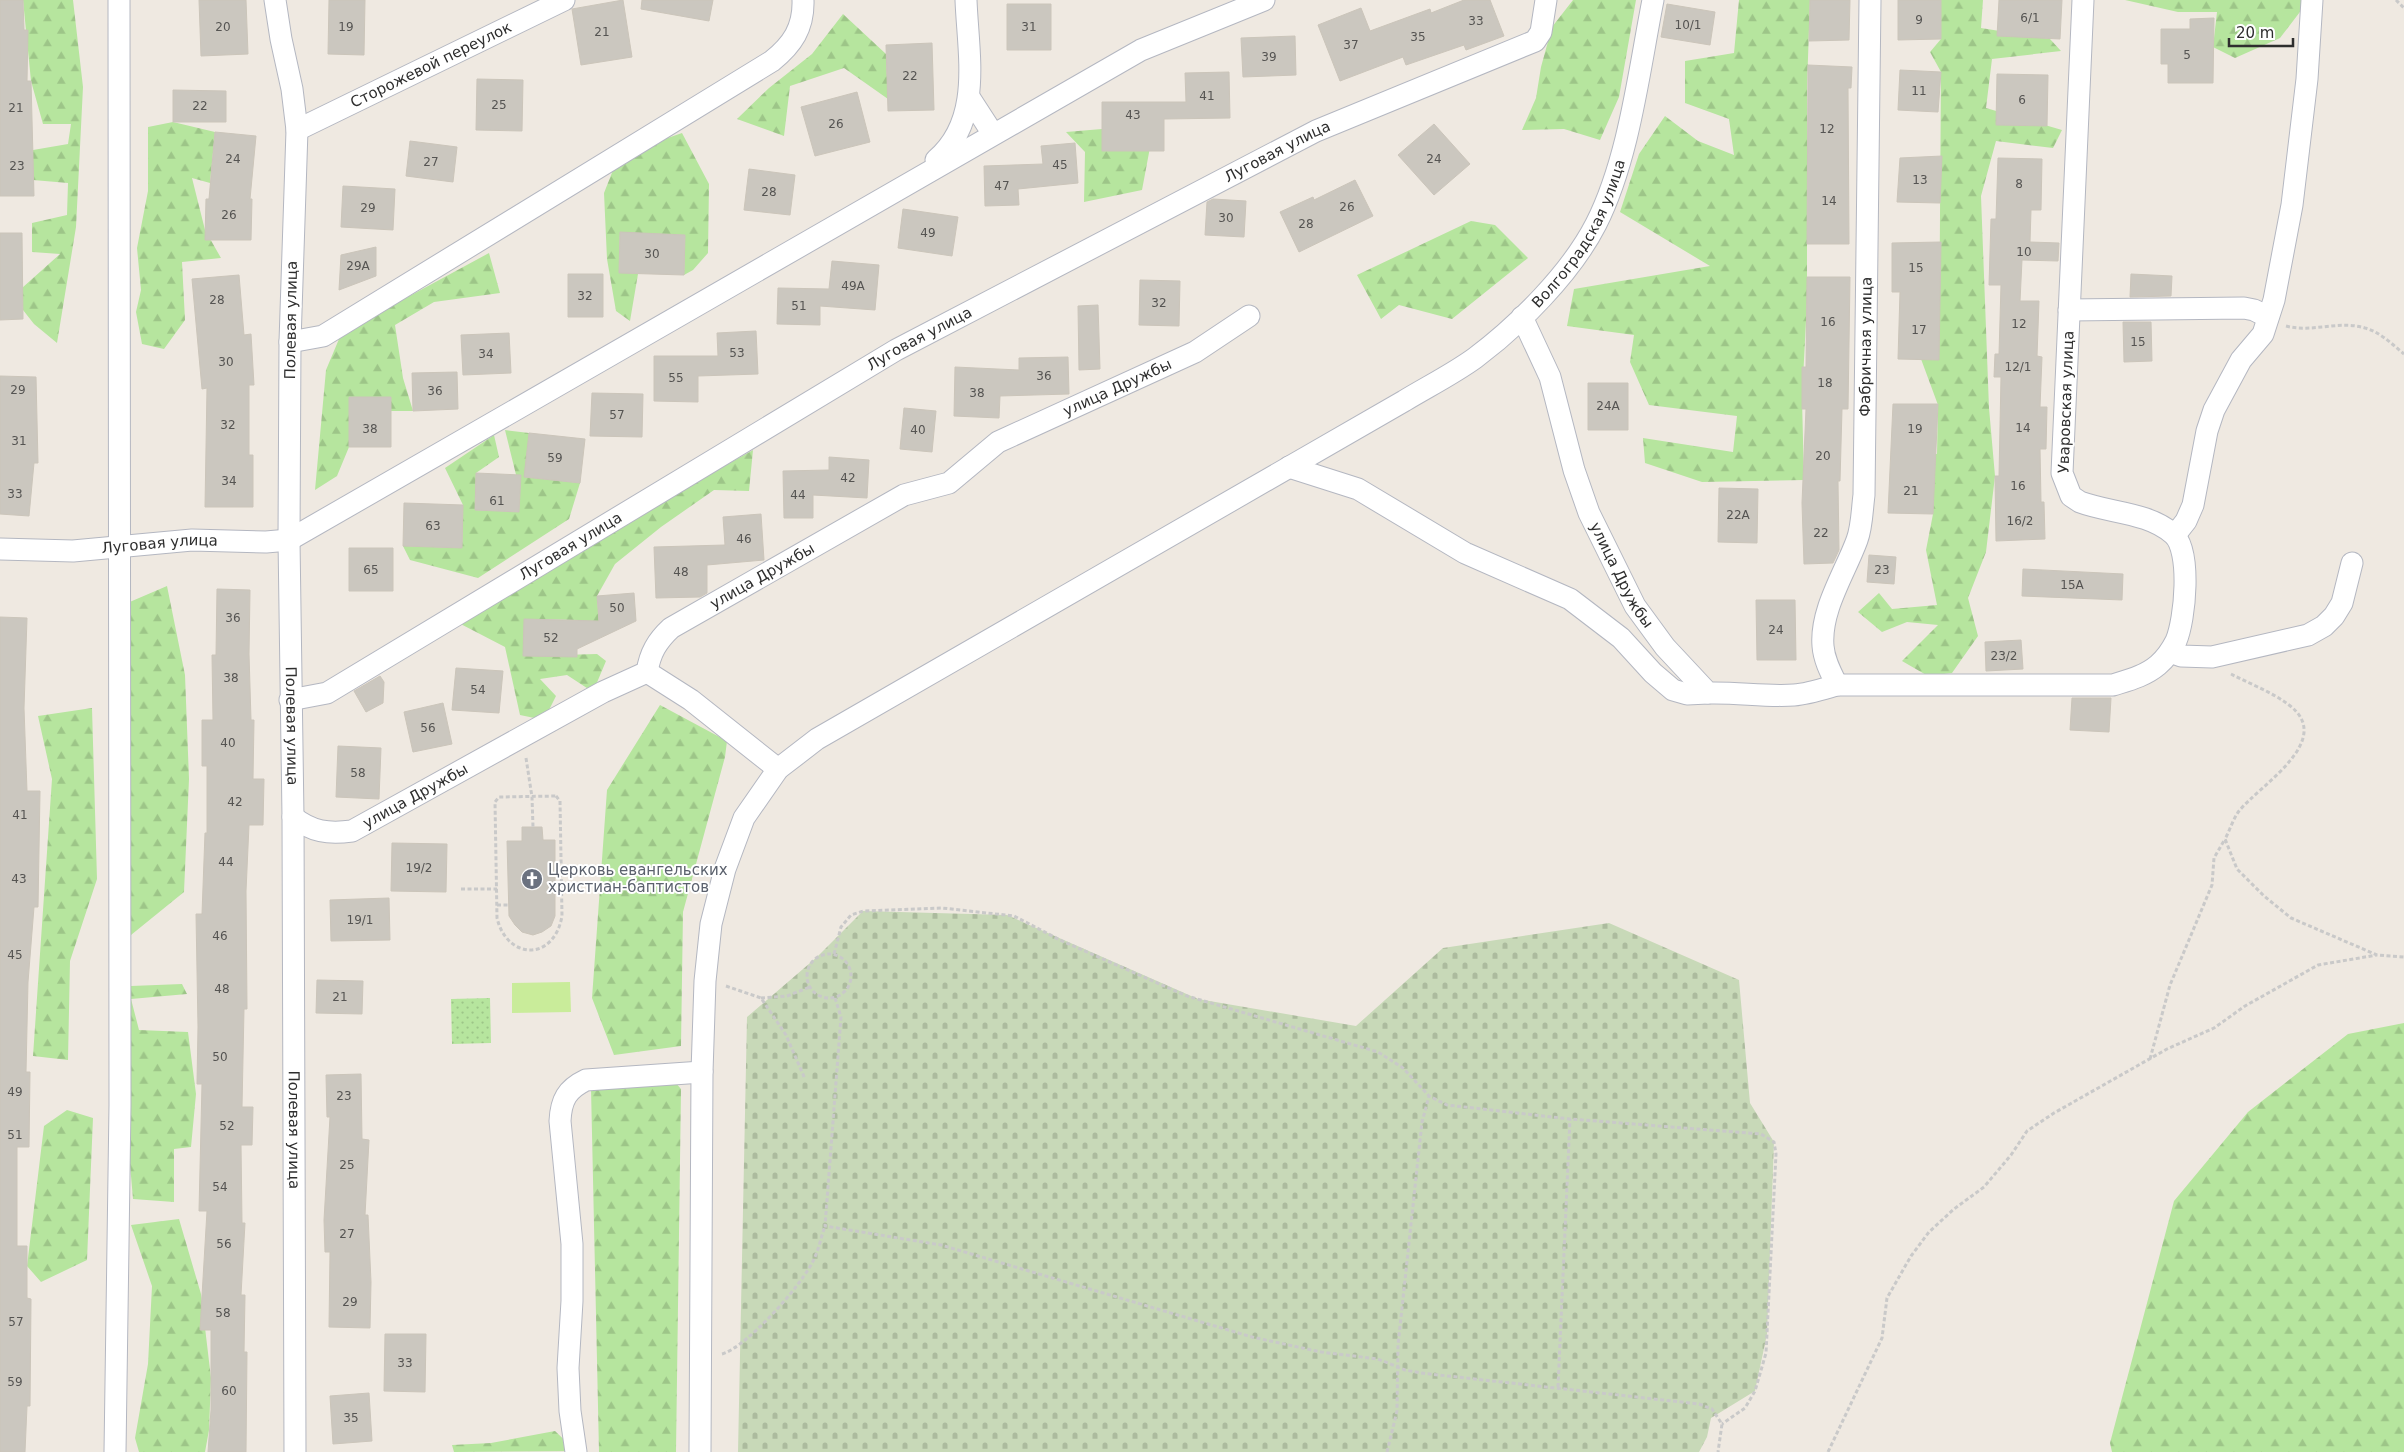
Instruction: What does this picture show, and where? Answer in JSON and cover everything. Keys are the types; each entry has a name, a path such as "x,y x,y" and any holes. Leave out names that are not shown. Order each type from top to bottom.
{"street":[{"path":"115,1452 120,1105 119,0"},
{"name":"Полевая улица","path":"275,0 298,130 290,342 289,540 293,817 295,1452"},
{"name":"Сторожевой переулок","path":"298,130 564,0"},
{"path":"290,342 323,336 772,61 795,38 801,24 803,0"},
{"name":"Луговая улица","path":"913,179 940,157 958,134 966,114 969,97 966,0"},
{"name":"Луговая улица","path":"0,549 73,551 192,540 266,542 289,540 913,179 1141,50 1264,0"},
{"name":"Луговая улица","path":"290,700 328,693 896,350 1316,132 1535,41 1541,32 1546,0"},
{"name":"Волгоградская улица","path":"700,1452 702,1072 705,981 711,924 725,868 744,818 778,770 817,739 1404,401 1475,358 1522,317 1567,271 1596,224 1606,200 1623,146 1653,0"},
{"name":"Фабричная улица","path":"1836,686 1825,653 1825,625 1832,598 1858,538 1864,495 1870,0"},
{"name":"Уваровская улица","path":"2083,0 2062,473 2065,486 2071,496 2080,502 2160,524 2175,535"},
{"path":"1289,467 1358,489 1464,553 1570,599 1621,638 1653,673 1673,690 1687,694 1734,692 1772,696 1797,695 1836,686 2113,685 2140,676 2159,665 2170,652 2181,627 2184,564 2180,546 2175,535 2186,521 2193,505 2207,431 2214,410 2241,360 2263,334 2268,317 2292,205 2307,78 2312,0"},
{"path":"969,97 993,134"},
{"path":"2069,310 2244,308 2254,310 2268,317"},
{"name":"улица Дружбы","path":"293,817 305,826 318,831 333,833 352,831 603,692 647,672 649,660 657,642 671,628 904,494 949,482 998,442 1195,352 1250,316"},
{"name":"улица Дружбы","path":"1522,317 1550,377 1574,470 1589,513 1635,606 1665,647 1708,693"},
{"path":"2170,652 2181,656 2212,657 2308,635 2324,626 2334,616 2342,602 2352,563"},
{"path":"647,672 691,700 778,770"},
{"path":"576,1452 570,1411 568,1368 572,1301 572,1244 560,1121 561,1107 566,1093 574,1085 586,1080 702,1072"}],"path":[{"path":"2396,0 2404,8"},
{"path":"2268,317 2290,327 2347,326 2364,328 2382,336 2404,354"},
{"path":"2149,1060 2170,985 2212,885 2214,858 2226,839 2238,812 2293,758 2303,740 2305,726 2298,714 2288,704 2225,671 2212,657"},
{"path":"516,739 527,760 532,797 533,827"},
{"path":"556,796 560,801 562,916 560,928 554,939 544,947 532,950 519,947 508,940 500,930 497,905 494,802 499,797 532,797 556,796"},
{"path":"2226,839 2237,869 2264,896 2291,918 2377,955"},
{"path":"461,889 497,889"},
{"path":"497,905 509,905"},
{"path":"834,954 841,928 851,915 863,911 942,908 1014,916 1060,940 1188,996 1378,1052 1403,1068 1429,1096 1447,1106 1570,1119 1761,1134 1774,1142 1776,1154 1766,1353 1755,1391 1745,1408 1722,1424"},
{"path":"834,954 847,964 850,972 848,988 835,998 820,996 810,987 808,971 810,965 817,957 834,954"},
{"path":"1828,1452 1882,1338 1887,1298 1911,1256 1929,1232 1954,1209 1984,1188 2011,1155 2026,1131 2054,1113 2149,1060 2214,1028 2282,983 2318,965 2377,955 2404,957"},
{"path":"705,981 732,987 761,998 788,996 810,987"},
{"path":"761,998 786,1035 805,1079"},
{"path":"701,1358 728,1352 741,1345 790,1295 814,1259 825,1226 841,1017 835,998"},
{"path":"1387,1452 1397,1411 1396,1364 1422,1122 1429,1096"},
{"path":"1558,1387 1570,1119"},
{"path":"825,1226 941,1245 1252,1338 1321,1352 1378,1359 1396,1364 1405,1370 1699,1404 1712,1409 1722,1424 1718,1452"}],"green space":[{"path":"23,0 73,0 83,87 76,227 57,343 34,324 23,310 22,288 60,254 32,252 32,223 67,215 68,183 33,180 33,150 68,144 71,124 43,124 31,81"},
{"path":"1573,0 1636,0 1619,97 1600,140 1564,129 1522,130 1536,98 1541,67 1552,27"},
{"path":"1739,0 1810,0 1807,87 1807,301 1802,399 1804,480 1702,482 1645,463 1643,438 1733,452 1737,416 1649,405 1630,362 1634,335 1567,326 1574,289 1710,266 1620,212 1639,154 1665,116 1698,141 1734,155 1729,119 1685,103 1685,61 1734,53"},
{"path":"1941,0 1983,0 1981,28 2050,39 2061,51 1992,59 1986,108 2062,130 2053,148 1996,141 1981,196 1989,408 1995,476 1986,552 1968,598 1978,636 1952,673 1928,676 1902,661 1938,625 1907,622 1882,632 1858,612 1879,593 1892,609 1937,605 1926,550 1933,514 1926,453 1937,454 1938,405 1921,359 1939,360 1941,72 1930,52 1941,39"},
{"path":"2125,0 2309,0 2280,38 2235,58 2213,47 2217,12 2178,12"},
{"path":"843,14 886,54 888,99 844,68 790,86 784,136 737,119 769,88 812,54"},
{"path":"173,122 215,132 210,183 192,178 205,230 221,258 182,262 185,320 164,349 142,344 136,312 141,290 137,248 148,191 148,127"},
{"path":"1102,129 1103,151 1151,142 1142,190 1084,202 1085,152 1066,132"},
{"path":"682,133 709,184 708,253 693,270 684,275 685,235 620,233 619,272 638,274 630,321 616,311 607,259 604,193 619,155"},
{"path":"1471,221 1495,225 1528,258 1452,319 1399,305 1381,319 1357,275"},
{"path":"489,253 500,293 434,302 395,325 403,378 413,411 391,411 391,397 349,397 349,447 337,476 315,490 326,370 339,339 393,305"},
{"path":"505,430 529,433 525,477 580,483 569,519 478,578 410,560 403,546 462,548 463,505 445,468 494,435 499,457 476,473 475,510 519,512 520,491"},
{"path":"753,450 749,491 714,490 661,527 615,564 597,596 600,638 588,638 578,620 524,619 524,656 597,654 606,661 593,692 567,675 540,679 556,696 544,720 520,715 505,647 451,619"},
{"path":"167,586 185,675 189,779 184,892 131,935 131,986 182,984 187,994 131,999 139,1030 188,1032 196,1094 191,1147 174,1149 174,1202 133,1199 127,1130 118,607"},
{"path":"660,705 727,741 725,757 683,912 681,1046 614,1055 592,998 607,790"},
{"path":"92,708 97,879 70,961 68,1060 33,1056 52,779 38,716"},
{"path":"863,911 1007,915 1198,999 1356,1026 1443,948 1609,923 1739,980 1750,1103 1774,1142 1767,1334 1755,1391 1711,1418 1707,1437 1699,1452 738,1452 747,1017 817,957"},
{"path":"570,982 571,1012 512,1013 512,983"},
{"path":"490,998 491,1043 452,1044 451,999"},
{"path":"2404,1023 2404,1452 2112,1452 2110,1443 2174,1201 2248,1112 2348,1034"},
{"path":"668,1074 681,1089 676,1452 599,1452 591,1088"},
{"path":"67,1110 93,1118 87,1260 41,1282 27,1266 44,1126"},
{"path":"179,1219 201,1294 211,1378 209,1430 205,1452 139,1452 135,1438 148,1364 152,1286 131,1225"},
{"path":"555,1431 576,1451 454,1452 452,1445 491,1443"}],"building":[{"path":"0,0 23,0 24,30 28,30 27,81 31,81 34,196 0,196"},
{"path":"199,0 246,0 248,54 201,56"},
{"path":"329,0 365,0 364,55 328,54"},
{"path":"623,0 632,57 581,65 572,9"},
{"path":"642,0 713,0 709,21 641,9"},
{"path":"1464,0 1490,0 1504,36 1466,50 1464,45 1406,65 1403,57 1340,81 1318,25 1361,8 1370,31 1430,9 1431,13"},
{"path":"1810,0 1850,0 1849,40 1809,41"},
{"path":"1898,0 1941,0 1941,39 1898,40"},
{"path":"1999,0 2062,0 2060,39 1997,36"},
{"path":"1007,4 1051,4 1051,50 1007,50"},
{"path":"1667,4 1715,12 1710,45 1661,37"},
{"path":"2214,18 2213,83 2168,83 2168,64 2161,64 2161,29 2190,29 2190,19"},
{"path":"1295,36 1296,75 1243,77 1241,38"},
{"path":"932,43 934,110 888,111 886,45"},
{"path":"1808,65 1852,67 1851,88 1848,88 1849,244 1807,244"},
{"path":"1900,70 1941,72 1938,112 1898,110"},
{"path":"1229,72 1230,118 1164,119 1164,151 1102,151 1102,102 1186,102 1185,73"},
{"path":"1997,74 2048,75 2047,126 1996,125"},
{"path":"477,79 523,80 522,131 476,130"},
{"path":"173,90 226,91 226,122 173,122"},
{"path":"857,92 870,142 815,156 801,107"},
{"path":"1434,124 1470,164 1434,195 1398,155"},
{"path":"215,132 256,136 250,199 252,199 251,240 205,240 206,199 209,199"},
{"path":"410,141 457,147 453,182 406,176"},
{"path":"1075,143 1078,183 1018,189 1019,205 985,206 984,166 1043,164 1041,146"},
{"path":"1942,156 1940,203 1897,202 1900,158"},
{"path":"1998,158 2042,159 2041,210 2031,210 2030,242 2059,243 2058,261 2022,260 2020,301 2039,301 2037,356 2042,357 2040,407 2047,407 2046,449 2040,449 2041,502 2044,502 2045,539 1996,541 1995,476 1999,476 2001,377 1994,377 1995,354 1999,354 2001,285 1989,285 1991,219 1996,219"},
{"path":"749,169 795,175 790,215 744,210"},
{"path":"1355,180 1373,216 1299,252 1280,212 1313,197 1314,200"},
{"path":"343,186 395,189 393,230 341,227"},
{"path":"1213,199 1246,201 1244,237 1205,235 1207,202"},
{"path":"903,209 958,217 952,256 898,248"},
{"path":"620,232 685,235 684,275 619,273"},
{"path":"0,233 22,233 23,319 0,320"},
{"path":"1941,242 1939,360 1898,359 1900,292 1892,292 1892,243"},
{"path":"376,247 376,276 339,290 341,255"},
{"path":"832,261 879,265 875,310 820,306 820,325 777,324 778,288 829,289"},
{"path":"568,274 603,274 603,317 568,317"},
{"path":"2131,274 2172,276 2171,296 2130,297"},
{"path":"239,275 244,335 251,334 254,385 249,385 249,455 253,455 253,507 205,507 207,388 202,389 192,279"},
{"path":"1807,277 1850,277 1848,409 1842,409 1840,481 1838,481 1839,550 1833,563 1804,564 1802,503 1806,409 1802,409 1802,367 1806,367"},
{"path":"1140,280 1180,281 1179,326 1139,325"},
{"path":"1098,305 1100,369 1079,370 1078,306"},
{"path":"2123,322 2151,322 2152,361 2124,362"},
{"path":"756,331 758,374 698,376 698,402 654,401 654,356 718,356 717,333"},
{"path":"509,333 511,373 463,375 461,335"},
{"path":"1068,357 1069,394 1000,396 999,418 954,416 955,367 1019,370 1019,358"},
{"path":"457,372 458,409 413,411 412,373"},
{"path":"0,376 36,377 38,463 34,463 29,516 0,514"},
{"path":"1588,383 1628,383 1628,430 1588,430"},
{"path":"592,393 643,394 642,437 590,436"},
{"path":"349,397 391,397 391,447 349,447"},
{"path":"1893,404 1938,404 1933,514 1888,513"},
{"path":"904,408 936,411 932,452 900,449"},
{"path":"529,433 585,439 580,483 524,477"},
{"path":"829,457 869,460 867,498 813,495 813,518 784,518 783,471 829,470"},
{"path":"476,473 521,475 519,512 475,510"},
{"path":"1719,488 1758,489 1757,543 1718,542"},
{"path":"404,503 463,505 462,548 403,546"},
{"path":"761,514 764,560 707,565 707,593 700,597 656,598 654,547 725,545 723,517"},
{"path":"349,548 393,548 393,591 349,591"},
{"path":"1869,555 1896,557 1894,584 1867,582"},
{"path":"2023,569 2123,574 2122,600 2022,596"},
{"path":"217,589 250,590 249,654 251,720 254,720 253,779 264,779 263,825 249,825 246,891 247,1009 244,1009 242,1107 253,1107 252,1145 241,1145 242,1223 245,1223 241,1295 245,1295 244,1352 247,1352 246,1452 208,1452 211,1410 211,1330 200,1330 207,1211 199,1211 202,1084 197,1084 196,914 202,914 205,833 207,833 207,766 202,766 202,720 213,720 212,655 216,655"},
{"path":"634,593 636,621 577,649 577,657 523,656 524,619 599,621 597,596"},
{"path":"1756,600 1795,600 1796,660 1757,660"},
{"path":"0,617 27,618 24,708 27,791 40,791 38,907 34,907 28,982 26,1072 30,1072 29,1147 17,1147 17,1246 27,1246 27,1298 31,1299 30,1406 27,1406 25,1452 0,1452"},
{"path":"2021,640 2023,669 1986,671 1985,642"},
{"path":"456,668 503,671 499,713 452,710"},
{"path":"380,676 384,682 383,703 366,712 354,691"},
{"path":"2072,698 2111,698 2109,732 2070,730"},
{"path":"443,703 452,744 413,752 404,712"},
{"path":"338,746 381,748 379,799 336,797"},
{"name":"Церковь евангельских христиан-баптистов","path":"522,827 542,827 543,840 555,840 555,916 551,926 533,935 522,932 509,916 507,841 522,841"},
{"path":"392,843 447,844 446,892 391,891"},
{"path":"389,898 390,940 331,941 330,900"},
{"path":"317,980 363,981 362,1014 316,1013"},
{"path":"361,1074 362,1139 369,1140 365,1215 368,1215 371,1282 370,1328 329,1327 330,1252 325,1252 324,1220 330,1117 327,1117 326,1075"},
{"path":"385,1334 426,1334 425,1392 384,1391"},
{"path":"369,1393 372,1441 333,1444 330,1396"}],"place":[{"name":"Церковь евангельских христиан-баптистов","path":"532,879"}]}
